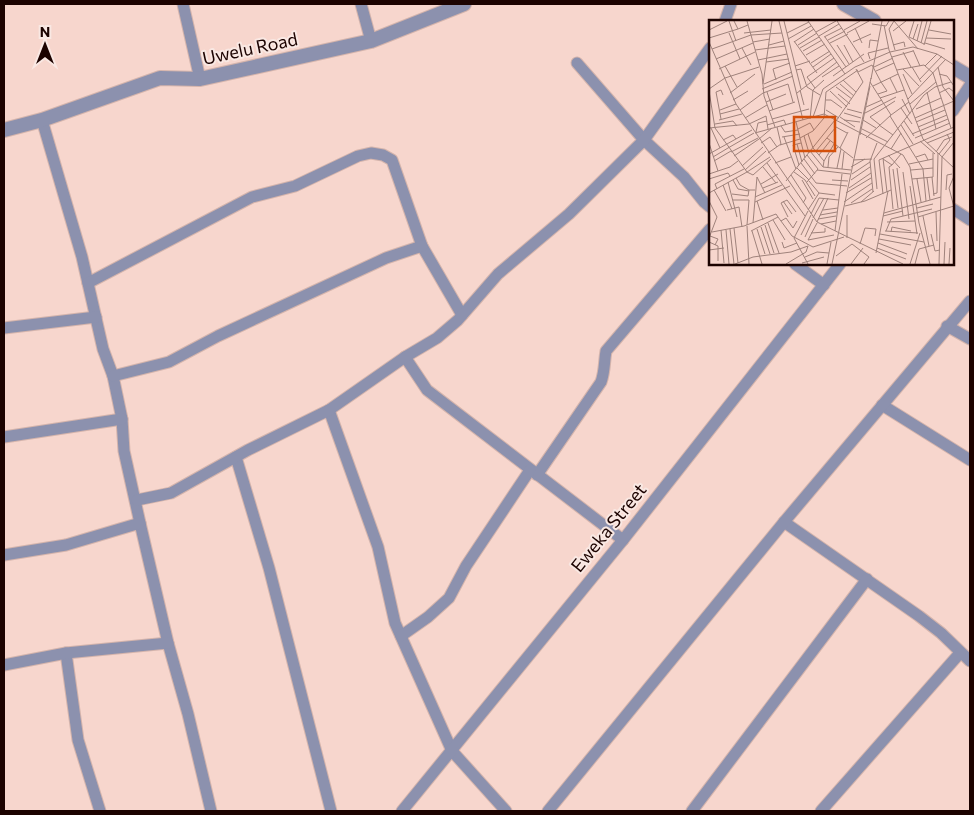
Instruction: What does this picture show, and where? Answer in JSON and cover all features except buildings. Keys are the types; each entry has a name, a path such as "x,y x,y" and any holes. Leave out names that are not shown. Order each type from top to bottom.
{"street":[{"path":"183,4 200,79"},
{"path":"361,4 371,41"},
{"name":"Uwelu Road","path":"4,130 42,120 160,78 200,79 371,41 461,4"},
{"path":"726,20 731,4"},
{"path":"844,4 872,20"},
{"path":"137,500 171,493 236,457 329,410 404,357 436,338 462,315 498,274 569,214 644,140 709,49"},
{"path":"577,64 644,140 684,177 704,202 709,205"},
{"path":"954,67 970,77"},
{"path":"954,109 970,85"},
{"path":"42,120 88,284 103,350 113,376 122,419 124,452 137,500 140,523 168,643 188,714 211,811"},
{"path":"88,284 252,197 295,186 358,156 371,153 383,155 392,160 422,246 462,315"},
{"path":"954,210 970,220"},
{"path":"401,636 449,598 466,566 601,382 606,370 606,351 709,230"},
{"path":"113,376 169,362 218,336 378,262 422,246"},
{"path":"796,265 824,285"},
{"name":"Eweka Street","path":"402,811 623,540 839,265"},
{"path":"548,811 784,522 970,301"},
{"path":"4,328 96,317"},
{"path":"947,326 970,340"},
{"path":"404,357 427,390 499,443 623,540"},
{"path":"882,405 970,460"},
{"path":"329,410 378,547 395,623 452,751 506,811"},
{"path":"4,437 122,419"},
{"path":"236,457 269,568 331,811"},
{"path":"784,522 941,633 970,661"},
{"path":"4,555 66,545 140,523"},
{"path":"692,811 867,579"},
{"path":"4,665 66,653 168,643"},
{"path":"66,653 78,740 100,811"},
{"path":"821,811 960,653"}]}
